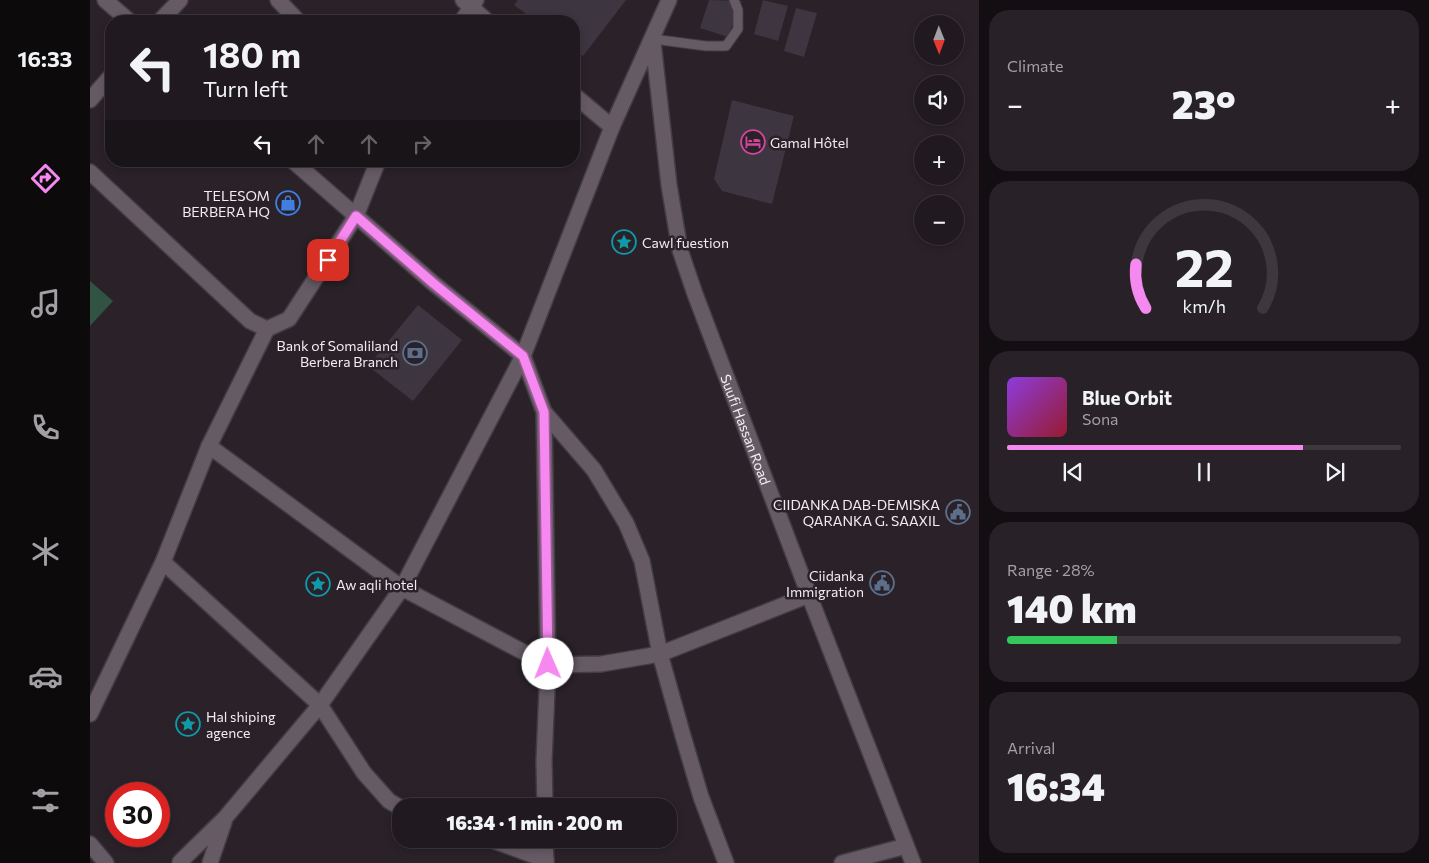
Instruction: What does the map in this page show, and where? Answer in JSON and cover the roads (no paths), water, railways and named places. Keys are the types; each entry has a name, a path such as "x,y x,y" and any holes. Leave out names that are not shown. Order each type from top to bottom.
{"street":[{"path":"105,0 122,15"},
{"path":"166,15 180,0"},
{"path":"278,0 292,15"},
{"path":"184,863 225,818 320,705 402,588 523,356 612,128 669,0"},
{"path":"464,15 469,2 481,15"},
{"name":"Suufi Hassan Road","path":"653,39 669,185 680,250 809,595 914,863"},
{"path":"90,100 105,83"},
{"path":"580,100 612,128"},
{"path":"300,167 433,283 523,356 544,412 548,664 544,761 545,798"},
{"path":"90,714 163,562 209,446 267,329 289,319 356,216 376,167"},
{"path":"90,172 250,321 267,329"},
{"path":"544,412 594,470 626,523 642,561 660,654 696,779 726,863"},
{"path":"209,446 402,588 548,664 601,664 660,654 809,595"},
{"path":"163,562 320,705 364,773 392,803"},
{"path":"210,863 225,818"},
{"path":"90,844 106,863"},
{"path":"842,863 906,846"},
{"path":"511,848 546,862 546,848"}],"lane":[{"path":"653,39 706,46 726,46 738,29 738,10 734,0"}],"place":[{"name":"Gamal Hôtel","path":"753,142"},
{"name":"TELESOM BERBERA HQ","path":"288,203"},
{"name":"Cawl fuestion","path":"624,242"},
{"name":"Bank of Somaliland Berbera Branch","path":"415,353"},
{"name":"CIIDANKA DAB-DEMISKA QARANKA G. SAAXIL","path":"958,512"},
{"name":"Ciidanka Immigration","path":"882,583"},
{"name":"Aw aqli hotel","path":"318,584"},
{"name":"Hal shiping agence","path":"188,724"}]}
